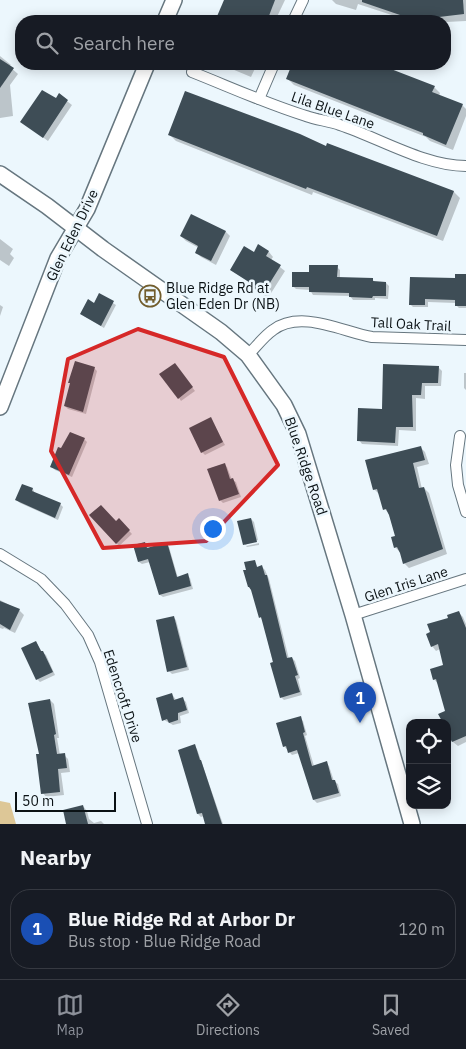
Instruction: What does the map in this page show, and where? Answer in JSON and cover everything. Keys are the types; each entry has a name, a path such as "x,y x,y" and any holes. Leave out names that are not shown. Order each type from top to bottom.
{"main road":[{"path":"168,15 174,0"},
{"name":"Glen Eden Drive","path":"0,407 58,258 86,209 144,70"},
{"name":"Blue Ridge Road","path":"0,174 48,206 74,228 221,332 248,355 284,405 298,434 353,615 412,824"}],"street":[{"path":"296,15 303,0"},
{"path":"258,99 271,70"},
{"name":"Lila Blue Lane","path":"192,72 258,99 307,116 339,124 430,160 451,166 466,166"},
{"name":"Tall Oak Trail","path":"248,355 274,329 291,322 306,321 324,324 372,337 466,340"},
{"path":"460,436 456,465 458,485 466,512"},
{"name":"Edencroft Drive","path":"0,554 41,579 65,604 88,635 100,662 147,824"},
{"name":"Glen Iris Lane","path":"353,615 466,579"}],"highlighted area":[{"path":"138,329 224,357 278,465 206,541 103,548 51,451 68,359"}],"shaded area":[{"path":"0,801 10,803 16,824 0,824"}],"building":[{"path":"224,0 275,0 269,15 218,15"},
{"path":"362,0 463,0 464,14 400,15 362,2"},
{"path":"0,59 14,68 0,88"},
{"path":"290,70 394,70 435,86 432,92 463,104 446,145 423,135 423,133 286,79"},
{"path":"42,90 56,98 59,93 68,100 43,138 20,122"},
{"path":"185,91 300,134 326,146 327,143 454,191 437,236 307,187 306,189 168,135"},
{"path":"191,214 226,231 211,261 195,253 198,246 180,236"},
{"path":"258,244 269,251 266,256 281,265 263,294 248,285 249,282 230,270 244,246 254,252"},
{"path":"309,265 338,265 337,277 373,278 373,281 386,282 386,296 373,296 372,298 349,297 349,293 309,292 309,287 292,287 292,272 309,272"},
{"path":"455,274 466,274 466,306 455,306 455,300 425,299 425,305 409,305 410,277 455,278"},
{"path":"99,293 114,301 101,326 80,314 88,299 94,303"},
{"path":"75,361 95,367 83,412 64,406 70,383 68,383"},
{"path":"175,363 193,387 178,399 159,374"},
{"path":"383,364 439,366 438,383 422,383 421,395 412,395 413,427 396,427 395,443 357,441 358,408 382,409"},
{"path":"211,417 223,442 201,453 189,428"},
{"path":"70,432 85,438 69,475 50,467 58,447 61,448"},
{"path":"421,446 425,460 413,463 419,488 424,487 443,549 403,564 397,547 394,548 391,537 395,536 389,515 386,509 383,510 377,489 373,490 365,460"},
{"path":"225,463 230,479 233,478 239,494 219,501 207,469"},
{"path":"22,484 33,488 32,491 61,503 55,518 15,500"},
{"path":"101,505 116,521 119,518 130,530 116,544 89,515"},
{"path":"251,518 257,542 243,545 237,521"},
{"path":"145,542 147,548 167,542 177,577 188,573 191,586 159,595 148,559 138,562 133,545"},
{"path":"255,560 257,567 262,565 265,575 267,575 287,658 292,657 298,675 295,676 300,692 280,698 270,663 273,662 261,617 259,618 243,570 246,570 244,562"},
{"path":"0,601 20,609 10,630 0,624"},
{"path":"459,611 466,628 466,736 452,742 451,719 441,719 438,714 445,711 436,679 433,680 430,669 443,665 438,644 431,647 426,634 430,632 427,624 448,618 447,615"},
{"path":"174,616 187,667 167,672 156,620"},
{"path":"36,641 53,672 36,680 21,648"},
{"path":"172,693 174,700 183,697 187,710 178,713 178,720 169,723 167,719 162,721 156,698"},
{"path":"50,699 56,734 54,735 57,754 65,753 67,768 58,769 60,792 41,794 36,754 39,754 28,703"},
{"path":"301,716 305,732 303,733 312,766 327,761 332,780 335,780 339,793 313,800 297,750 288,753 286,746 283,747 276,723"},
{"path":"195,744 222,824 205,824 202,813 197,814 178,750"},
{"path":"83,805 88,824 66,824 63,810"}],"place":[{"name":"Blue Ridge Rd at Glen Eden Dr (NB)","path":"150,296"},
{"name":"Blue Ridge Rd at Arbor Dr","path":"360,723"}]}
